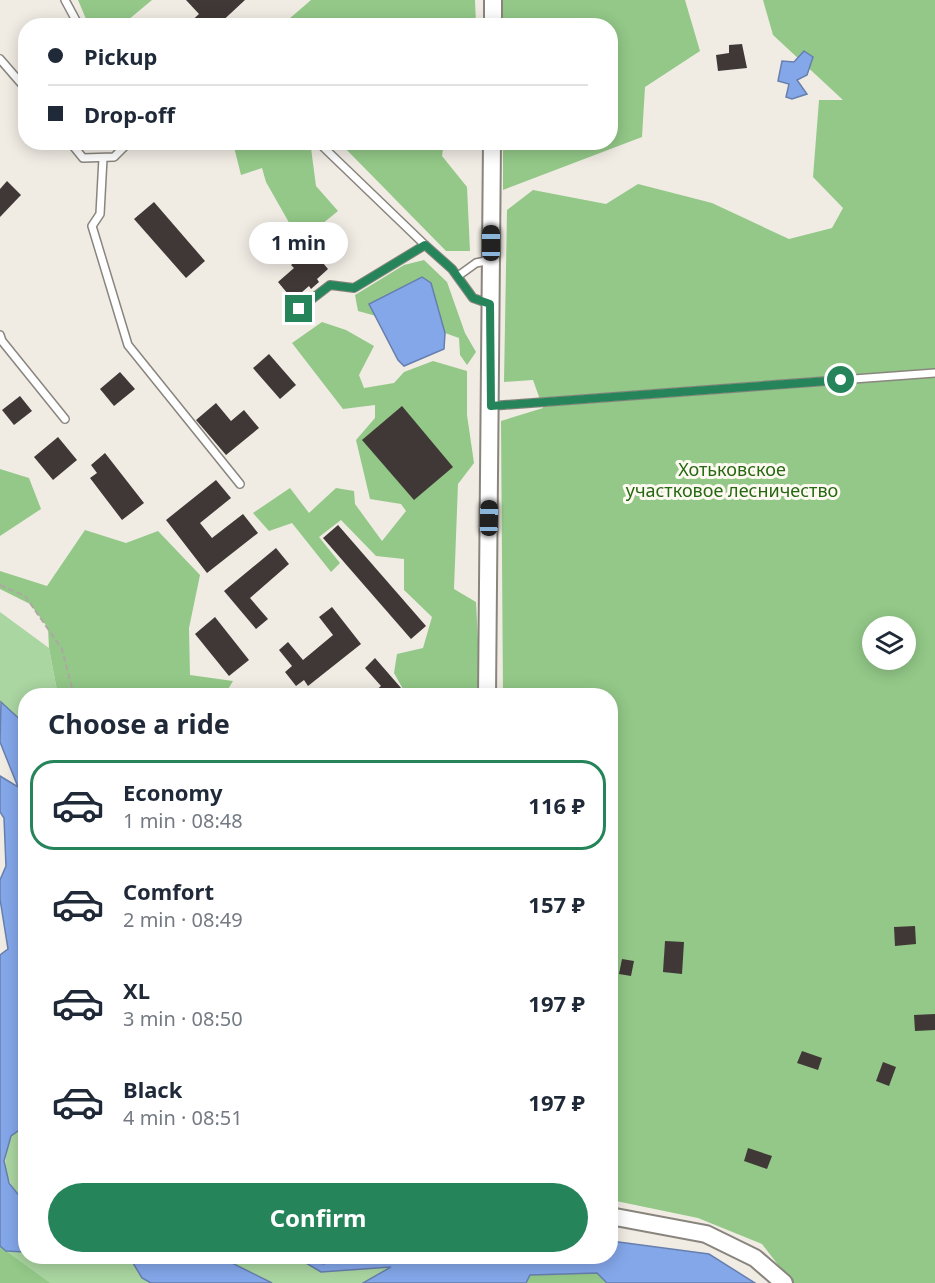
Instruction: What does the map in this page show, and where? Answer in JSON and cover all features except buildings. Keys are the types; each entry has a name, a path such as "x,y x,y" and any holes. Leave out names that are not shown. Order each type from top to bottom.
{"street":[{"path":"493,18 494,0"},
{"path":"487,688 492,150"},
{"path":"618,1218 706,1234 755,1258 784,1283"}],"lane":[{"path":"65,0 75,18"},
{"path":"0,59 18,80"},
{"path":"76,150 83,158 114,157 121,150"},
{"path":"326,150 458,276 473,298 490,304"},
{"path":"103,158 100,214 92,226 128,345 240,484"},
{"path":"299,309 330,285 354,288 425,245"},
{"path":"458,276 476,263 490,260"},
{"path":"0,335 2,341 65,419"},
{"path":"491,406 935,373"}],"path":[{"path":"0,585 25,596 62,649 72,688"}],"green space":[{"path":"78,0 152,0 130,18 86,18"},
{"path":"311,0 475,0 476,18 290,18"},
{"path":"503,0 685,0 700,51 645,87 642,137 618,146 618,18 503,18"},
{"name":"Хотьковское участковое лесничество","path":"763,0 935,0 935,1283 792,1283 762,1244 698,1218 618,1201 618,688 503,688 501,421 543,408 533,380 504,382 507,210 533,190 606,204 638,184 712,203 789,239 832,228 843,208 813,177 819,100 843,100 773,35"},
{"path":"235,150 311,150 316,186 338,211 300,242 266,182 262,168 241,175"},
{"path":"347,150 443,150 442,156 467,187 470,251 446,251"},
{"path":"503,150 608,150 503,190"},
{"path":"424,260 447,282 465,333 476,352 467,365 460,355 459,338 445,333 431,283 370,303 376,316 358,311 355,295 404,265"},
{"path":"322,322 346,330 374,346 359,375 364,388 394,383 404,372 433,361 467,371 467,415 474,463 458,484 454,589 476,602 481,688 402,688 394,673 397,654 423,648 432,617 404,590 404,559 376,556 341,520 319,537 340,563 331,572 292,523 269,531 253,513 290,488 309,513 336,488 354,491 355,504 382,541 406,511 401,504 370,499 356,440 375,418 375,405 343,409 292,343"},
{"path":"0,469 29,478 41,509 0,536"},
{"path":"85,530 126,543 158,531 200,575 189,628 190,675 233,681 229,688 56,688 49,648 48,628 30,604 0,589 0,571 47,586"},
{"path":"0,612 49,648 56,688 18,688 18,719 0,702"},
{"path":"18,1131 18,1194 8,1178 5,1165 11,1136"},
{"path":"0,1246 6,1251 18,1252 18,1264 134,1264 142,1278 151,1283 0,1283"},
{"path":"0,1246 18,1260 18,1264 24,1264 50,1283 0,1283"},
{"path":"234,1264 324,1264 322,1272 393,1267 363,1283 272,1283"},
{"path":"597,1273 607,1283 526,1283 530,1275"}],"water":[{"path":"804,51 813,57 807,75 797,80 807,94 792,99 786,97 789,84 778,81 782,61 794,62"},
{"path":"422,277 431,283 445,333 444,349 404,366 398,360 369,304"},
{"path":"1,702 18,718 18,787 0,742"},
{"path":"0,776 18,787 18,1131 11,1136 4,1161 9,1183 18,1194 18,1252 6,1251 0,1246 0,955 8,949 0,899 0,880 6,866 4,818 0,812"},
{"path":"618,1242 709,1254 755,1283 607,1283 597,1273 530,1275 526,1283 363,1283 391,1267 321,1272 308,1264 618,1264"},
{"path":"134,1264 234,1264 272,1283 151,1283 142,1278"}],"route":[{"path":"299,309 330,285 354,288 425,245 452,269 473,298 490,304 491,406 841,380"}]}
